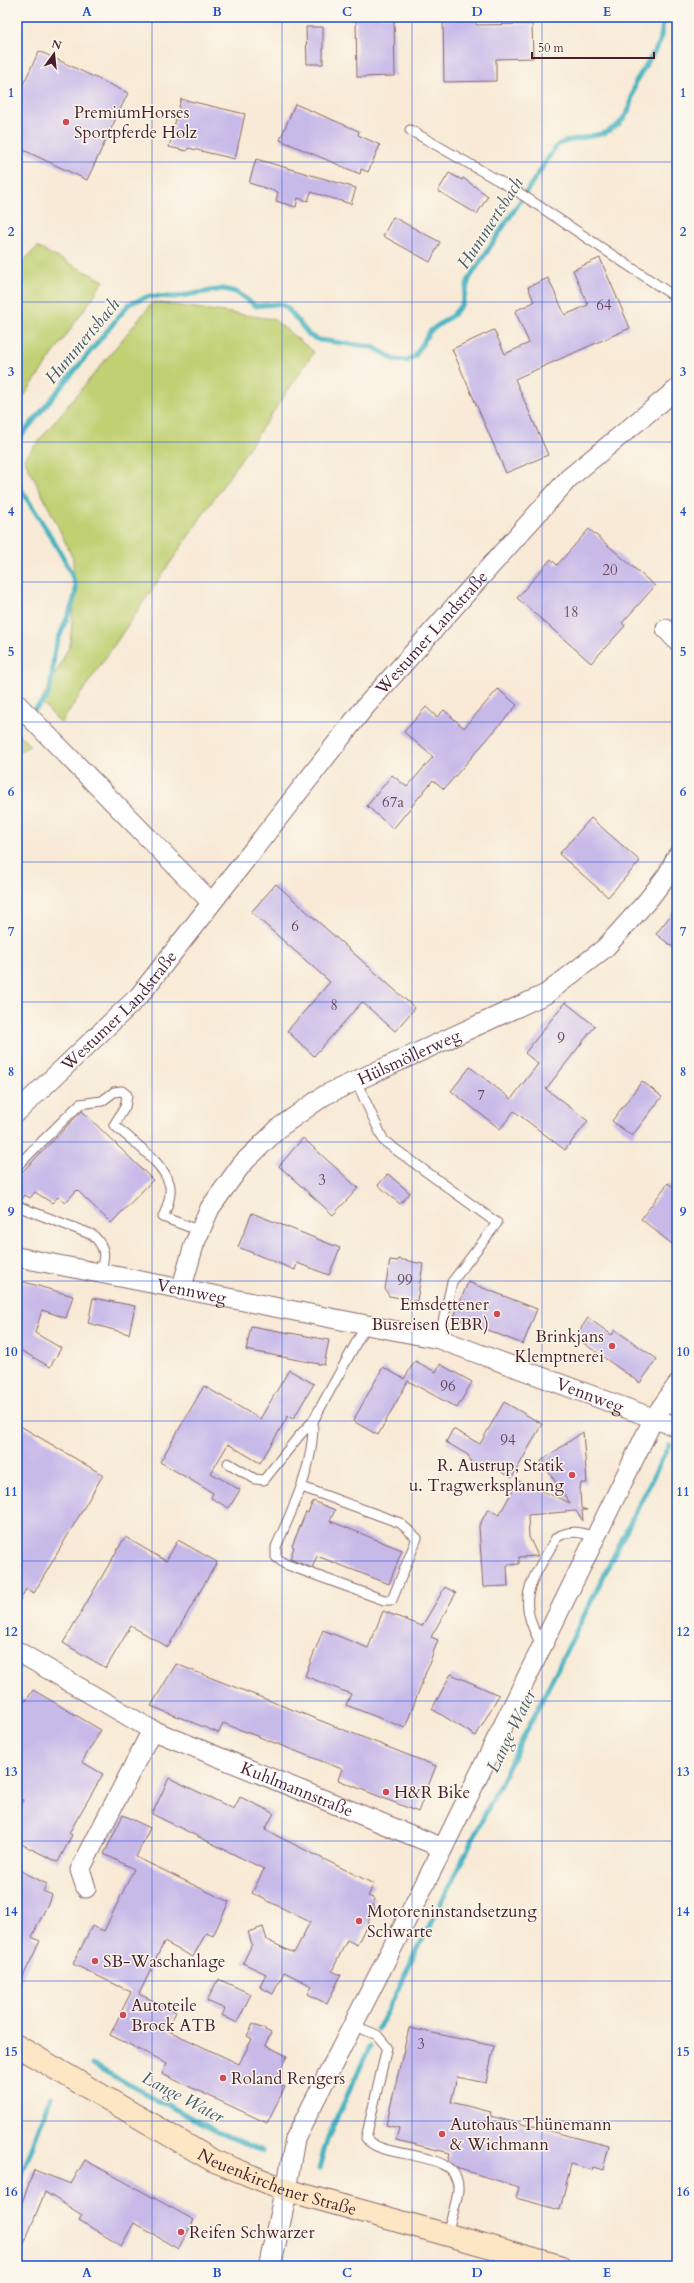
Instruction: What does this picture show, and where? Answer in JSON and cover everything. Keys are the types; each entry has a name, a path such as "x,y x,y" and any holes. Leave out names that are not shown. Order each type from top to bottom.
{"main road":[{"name":"Neuenkirchener Straße","path":"17,2046 212,2160 286,2190 560,2266"}],"street":[{"name":"Westumer Landstraße","path":"17,1112 139,996 364,708 569,478 677,389"},
{"path":"17,704 211,902"},
{"name":"Hülsmöllerweg","path":"181,1290 200,1231 210,1208 242,1164 280,1127 325,1095 546,994 605,948 648,900 668,874 677,856"},
{"name":"Vennweg","path":"17,1257 439,1339 677,1427"},
{"path":"270,2266 286,2190 294,2139 443,1848 654,1418 677,1385"},
{"name":"Kuhlmannstraße","path":"17,1651 152,1730 443,1848"},
{"path":"86,1888 80,1870 152,1730"}],"lane":[{"path":"410,130 523,195 677,298"},
{"path":"356,1081 384,1141 497,1223 452,1282 439,1339"},
{"path":"17,1166 80,1104 102,1101 114,1092 122,1091 128,1096 125,1107 114,1125 165,1172 170,1187 168,1203 163,1217 200,1231"},
{"path":"17,1206 94,1234 102,1244 105,1255 100,1274"},
{"path":"228,1463 255,1479 264,1480 294,1441 313,1421 366,1325"},
{"path":"302,1487 400,1523 417,1538 392,1600 384,1600 285,1564 276,1557 276,1547 302,1487 314,1443 313,1421"},
{"path":"542,1646 534,1632 526,1608 527,1594 534,1578 556,1538 560,1535 568,1532 581,1532 595,1537"},
{"path":"353,2025 377,2035 387,2047 366,2138 374,2145 434,2160 444,2166 454,2176 458,2189 447,2234"}],"green space":[{"path":"37,247 104,281 17,406 17,268"},
{"path":"153,302 273,319 314,352 61,723 41,702 70,645 74,596 73,559 24,459"},
{"path":"17,732 30,746 17,752"}],"building":[{"path":"356,17 394,17 395,76 357,77"},
{"path":"443,17 476,17 476,25 532,24 533,58 496,59 496,81 444,82"},
{"path":"306,27 323,27 323,64 307,64"},
{"name":"PremiumHorses Sportpferde Holz","path":"39,51 128,93 87,180 17,147 17,97"},
{"path":"181,99 245,114 235,159 188,148 187,151 169,147"},
{"path":"295,104 359,131 358,135 380,145 368,172 361,169 360,174 280,140"},
{"path":"256,159 356,188 351,204 311,192 308,201 298,198 296,207 276,201 278,192 249,183"},
{"path":"449,173 462,180 463,178 488,196 477,214 438,191"},
{"path":"393,217 440,242 430,262 383,236"},
{"path":"600,258 630,328 515,379 548,455 506,473 452,349 494,330 505,354 529,343 515,311 534,302 528,287 548,278 565,315 588,305 573,270"},
{"path":"589,529 655,586 622,623 625,626 591,663 517,598 551,559 557,565"},
{"path":"498,689 517,705 444,789 433,780 393,829 367,806 392,775 407,787 433,757 404,732 426,707 437,717 444,710 464,728"},
{"path":"591,818 640,861 608,897 559,854"},
{"path":"276,884 415,1008 395,1031 362,1002 314,1056 287,1031 330,982 251,912"},
{"path":"677,907 677,950 656,934"},
{"path":"565,1002 595,1026 546,1089 588,1121 565,1150 514,1111 500,1129 451,1091 470,1067 511,1099 538,1064 525,1053"},
{"path":"642,1081 662,1097 632,1136 612,1121"},
{"path":"82,1111 153,1180 111,1223 77,1190 65,1203 58,1197 52,1203 35,1192 30,1198 25,1195 20,1201 17,1200 17,1177"},
{"path":"303,1138 358,1188 333,1215 279,1166"},
{"path":"388,1174 410,1193 400,1204 378,1185"},
{"path":"668,1183 677,1190 677,1248 641,1219"},
{"path":"252,1213 340,1248 329,1275 297,1263 295,1270 238,1247"},
{"path":"399,1259 423,1264 417,1301 389,1296 385,1289 390,1260 398,1261"},
{"path":"17,1280 73,1296 66,1318 42,1310 35,1333 61,1348 50,1367 17,1348"},
{"path":"468,1282 537,1309 523,1344 454,1317"},
{"path":"93,1298 135,1306 129,1334 88,1323"},
{"name":"Brinkjans Klemptnerei","path":"588,1318 612,1335 615,1330 657,1359 640,1383 575,1337"},
{"path":"251,1326 329,1340 324,1365 246,1350"},
{"path":"415,1361 436,1372 440,1364 472,1382 457,1408 408,1381 378,1435 353,1421 383,1367 404,1379"},
{"path":"289,1370 314,1384 293,1419 288,1416 260,1463 228,1444 211,1473 240,1490 229,1508 211,1498 213,1493 160,1462 204,1386 260,1419"},
{"path":"504,1402 542,1424 512,1478 489,1465 479,1468 471,1463 468,1455 446,1442 453,1429 480,1444"},
{"path":"17,1424 103,1475 34,1593 26,1589 17,1605"},
{"path":"583,1432 587,1483 581,1483 580,1489 581,1508 587,1510 582,1510 583,1521 576,1511 528,1515 529,1537 538,1556 519,1557 519,1564 507,1565 508,1586 483,1587 479,1526 488,1509 499,1515 518,1481 570,1503 541,1461"},
{"path":"313,1501 335,1510 330,1521 402,1550 389,1584 317,1556 312,1568 290,1559 294,1547 292,1546 306,1512 308,1513"},
{"path":"125,1537 166,1561 178,1540 217,1562 168,1647 131,1626 106,1668 63,1643"},
{"path":"445,1587 456,1593 431,1637 438,1640 405,1728 346,1705 351,1694 305,1676 323,1630 368,1648 383,1611 422,1626"},
{"path":"176,1664 436,1766 418,1812 338,1780 342,1769 223,1723 219,1733 151,1706"},
{"path":"451,1674 499,1695 476,1736 432,1709"},
{"path":"33,1690 101,1730 82,1762 103,1774 69,1833 72,1835 58,1862 17,1842 17,1812 23,1800 17,1797 17,1696 26,1701"},
{"path":"169,1778 234,1809 240,1797 274,1813 265,1830 374,1884 368,1896 375,1899 372,1906 375,1908 357,1945 347,1940 332,1971 341,1975 327,2004 308,1994 312,1986 284,1972 273,1994 260,1987 266,1974 243,1963 252,1944 248,1932 263,1927 267,1940 294,1953 310,1922 252,1893 264,1869 152,1814"},
{"path":"123,1815 150,1828 136,1857 229,1902 213,1936 206,1933 193,1957 164,1942 139,1994 176,2012 167,2030 239,2064 252,2039 247,2036 253,2024 271,2033 265,2045 287,2056 274,2082 285,2087 267,2123 162,2074 167,2063 110,2035 131,1992 73,1964 92,1926 104,1931 134,1869 104,1854"},
{"path":"17,1869 47,1884 43,1891 52,1895 32,1937 40,1941 17,1989"},
{"path":"218,1979 251,1994 237,2023 222,2015 225,2009 207,2001"},
{"path":"409,2028 494,2046 486,2083 457,2077 451,2102 491,2112 490,2116 609,2146 603,2170 593,2167 592,2170 571,2164 560,2210 516,2198 519,2187 456,2168 448,2161 450,2153 396,2140 399,2128 386,2125"},
{"path":"85,2160 194,2220 178,2249 134,2223 121,2246 79,2220 82,2215 45,2192 17,2261 17,2216 34,2170 71,2184"}],"waterway":[{"name":"Hummertsbach","path":"17,441 129,304 149,296 174,297 223,289 236,292 256,306 277,304 283,305 289,310 310,336 319,340 373,347 395,360 407,361 415,356 430,331 453,315 462,304 469,279 557,145 567,141 605,133 619,124 628,112 636,81 660,42 664,17"},
{"name":"Hummertsbach","path":"17,482 61,554 69,569 76,591 72,606 55,649 52,679 47,697 34,710"},
{"name":"Lange Water","path":"378,2029 669,1445"},
{"name":"Lange Water","path":"319,2168 328,2137 370,2046"},
{"name":"Lange Water","path":"93,2065 216,2131 262,2151"},
{"name":"Lange Water","path":"17,2187 51,2097"}],"place":[{"name":"PremiumHorses Sportpferde Holz","path":"66,122"},
{"name":"Emsdettener Busreisen (EBR)","path":"497,1314"},
{"name":"Brinkjans Klemptnerei","path":"612,1346"},
{"name":"R. Austrup, Statik u. Tragwerksplanung","path":"572,1475"},
{"name":"H&R Bike","path":"386,1792"},
{"name":"Motoreninstandsetzung Schwarte","path":"359,1921"},
{"name":"SB-Waschanlage","path":"95,1961"},
{"name":"Autoteile Brock ATB","path":"123,2015"},
{"name":"Roland Rengers","path":"223,2078"},
{"name":"Autohaus Thünemann & Wichmann","path":"442,2134"},
{"name":"Reifen Schwarzer","path":"181,2232"}]}
